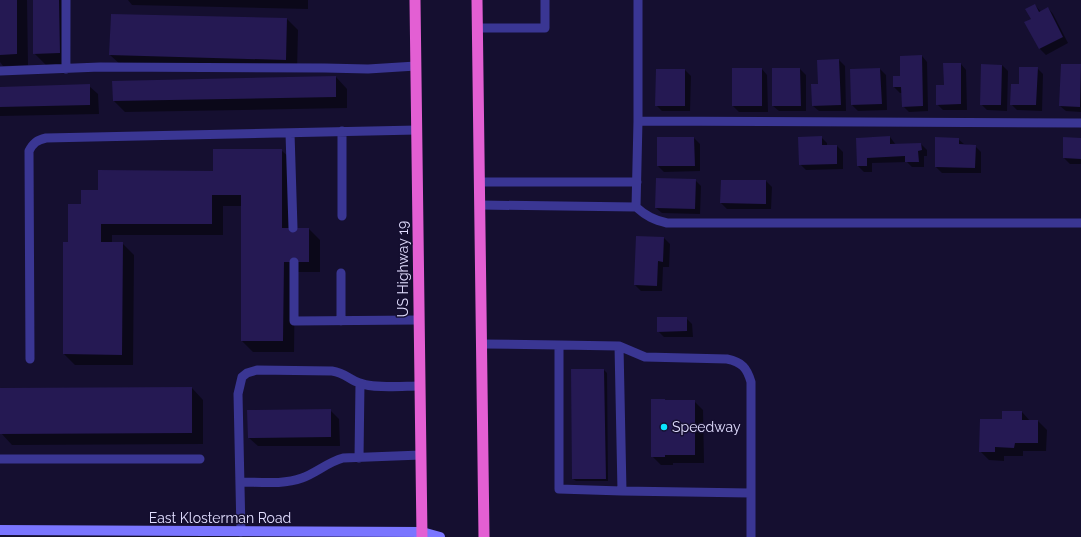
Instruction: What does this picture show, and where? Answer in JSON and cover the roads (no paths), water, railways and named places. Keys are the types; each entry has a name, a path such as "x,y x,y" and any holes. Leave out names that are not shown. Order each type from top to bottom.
{"highway":[{"name":"US Highway 19","path":"415,0 422,535"},
{"path":"477,0 484,537"}],"main road":[{"name":"East Klosterman Road","path":"0,530 241,532 422,535 440,537"}],"lane":[{"path":"66,0 66,69"},
{"path":"478,28 545,28 545,0"},
{"path":"636,207 638,0"},
{"path":"0,71 100,67 368,69 416,66"},
{"path":"638,121 1081,123"},
{"path":"30,359 29,151 32,144 38,140 46,138 417,130"},
{"path":"342,131 342,216"},
{"path":"290,133 293,228"},
{"path":"479,182 637,182"},
{"path":"480,205 636,207 646,216 667,223 1081,223"},
{"path":"294,262 294,321 418,320"},
{"path":"341,273 341,321"},
{"path":"482,344 619,346 645,357 727,359 736,361 748,373 751,382 750,537"},
{"path":"559,345 559,489 750,493"},
{"path":"619,346 622,491"},
{"path":"241,532 238,394 242,377 247,373 257,370 332,371 341,372 360,384 382,386 420,386"},
{"path":"359,458 360,384"},
{"path":"240,482 287,482 302,478 337,460 421,455"},
{"path":"0,459 200,459"}],"place":[{"name":"Speedway","path":"664,427"}]}
